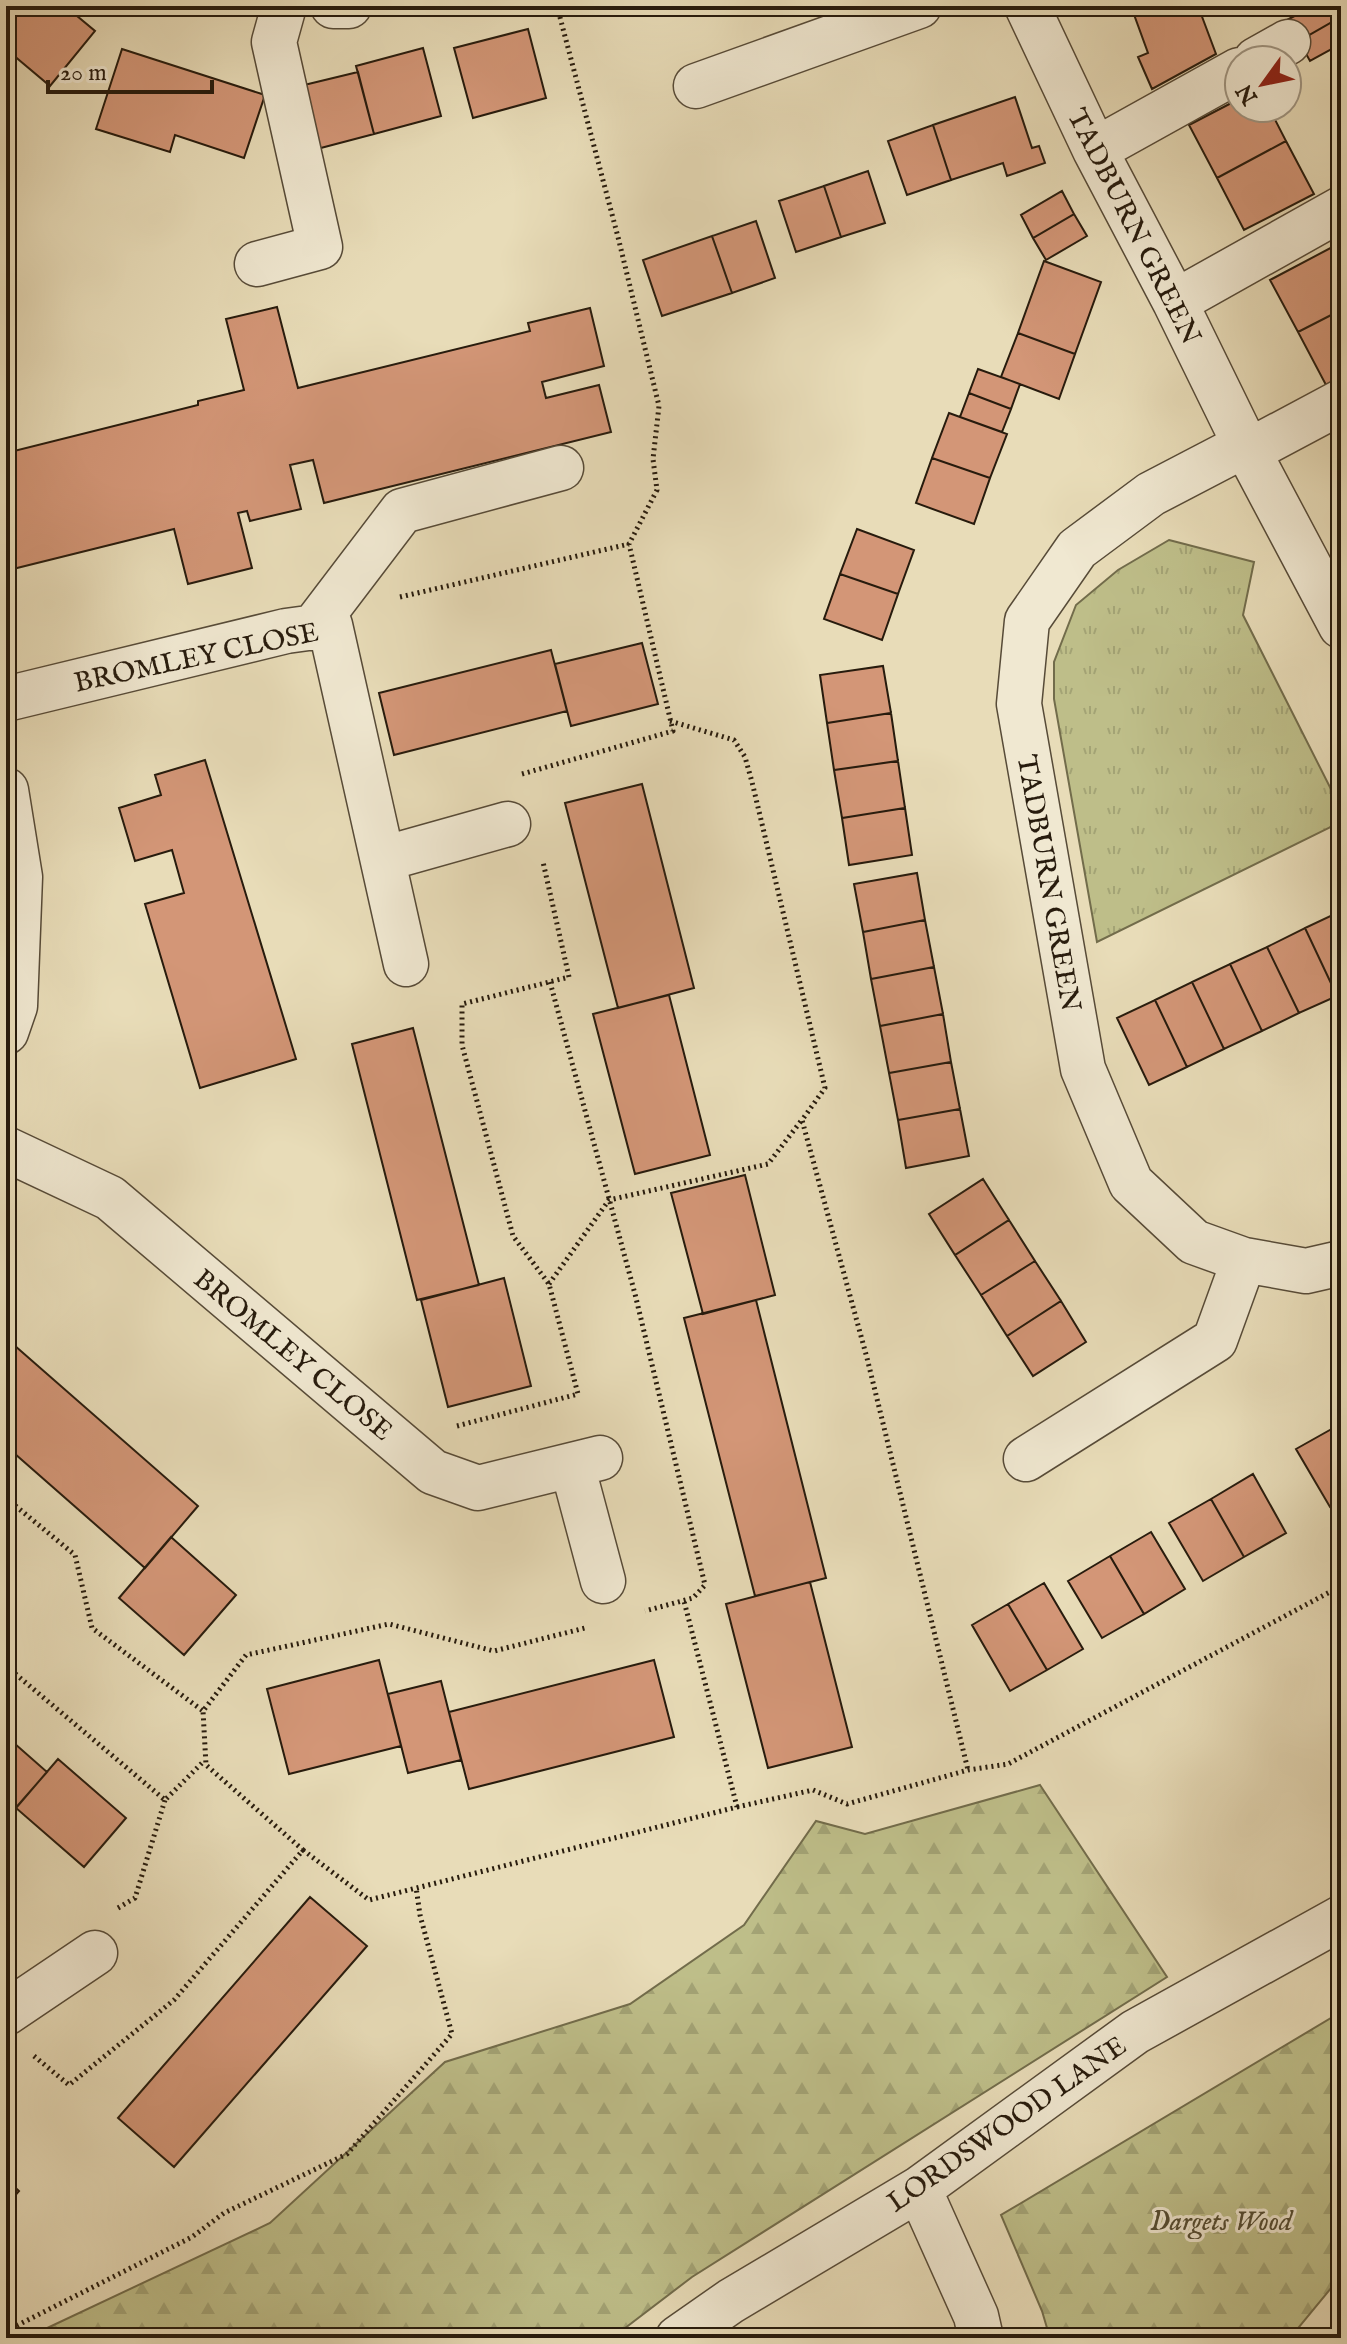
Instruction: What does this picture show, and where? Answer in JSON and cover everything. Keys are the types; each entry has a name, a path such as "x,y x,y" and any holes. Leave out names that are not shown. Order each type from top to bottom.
{"street":[{"path":"257,264 320,247 274,42 284,6"},
{"path":"333,6 349,6"},
{"path":"696,86 919,6"},
{"name":"TADBURN GREEN","path":"1027,6 1095,150 1341,626"},
{"path":"1095,150 1223,79"},
{"path":"1175,302 1341,209"},
{"path":"1247,448 1341,402"},
{"name":"TADBURN GREEN","path":"1247,448 1151,494 1077,549 1027,621 1019,704 1083,1069 1131,1183 1194,1242 1244,1260 1306,1271 1341,1263"},
{"path":"313,628 402,511 561,468"},
{"name":"BROMLEY CLOSE","path":"6,699 286,631 330,625 406,964"},
{"path":"6,790 20,877 15,1006 6,1032"},
{"path":"383,859 517,806"},
{"name":"BROMLEY CLOSE","path":"6,1149 110,1198 433,1472 478,1488 586,1461 603,1581"},
{"path":"1026,1459 1215,1340 1244,1260"},
{"name":"LORDSWOOD LANE","path":"678,2338 731,2301 919,2189 1135,2032 1341,1918"},
{"path":"15,2014 84,1960"},
{"path":"919,2189 976,2316 981,2338"}],"path":[{"path":"517,806 522,774 673,731 629,544 657,490 653,459 659,406 557,6"},
{"path":"399,597 629,544"},
{"path":"549,1284 609,1200 768,1164 825,1088 745,757 734,740 670,721"},
{"path":"397,1441 578,1394 549,1284 513,1236 462,1045 462,1004 569,977 542,860"},
{"path":"550,982 609,1200 705,1585 693,1598 642,1612"},
{"path":"802,1120 867,1358 968,1770"},
{"path":"6,1498 75,1555 92,1628 203,1711"},
{"path":"586,1627 494,1651 389,1624 246,1655 203,1711 206,1765 303,1850 369,1900 813,1790 847,1804 968,1770 1008,1764 1341,1586"},
{"path":"684,1601 737,1807"},
{"path":"6,1666 165,1800"},
{"path":"84,1960 84,1928 135,1898 165,1800 205,1761"},
{"path":"15,2014 69,2085 174,2000 303,1850"},
{"path":"6,2331 192,2237 224,2213 347,2154 452,2034 420,1915 416,1887"}],"green space":[{"path":"1169,540 1254,562 1243,615 1341,809 1341,822 1097,942 1054,699 1054,662 1076,605 1118,570"},
{"path":"1040,1785 1167,1977 692,2277 612,2338 26,2338 270,2223 445,2062 630,2004 744,1925 816,1821 865,1834"},
{"name":"Dargets Wood","path":"1341,2012 1341,2276 1290,2338 1050,2338 1042,2311 1001,2215"}],"building":[{"path":"6,6 65,6 95,31 50,86 6,49"},
{"path":"1139,6 1198,6 1216,54 1152,89 1138,57 1148,53 1132,9"},
{"path":"1313,6 1330,6 1337,19 1299,41 1287,20"},
{"path":"1337,19 1341,26 1341,44 1310,61 1299,41"},
{"path":"528,29 546,98 473,118 454,48"},
{"path":"423,48 441,116 374,134 356,66"},
{"path":"122,49 265,95 244,158 175,135 170,152 96,129"},
{"path":"358,72 374,134 317,149 300,86"},
{"path":"1015,97 1032,148 1039,146 1045,163 1007,176 1003,163 951,180 933,125"},
{"path":"1223,107 1223,124 1277,124 1286,141 1217,178 1189,125"},
{"path":"933,125 951,180 907,195 888,141"},
{"path":"1286,141 1314,194 1244,230 1217,178"},
{"path":"868,171 885,223 841,237 824,186"},
{"path":"824,186 841,237 796,252 779,201"},
{"path":"1062,191 1074,214 1033,238 1021,215"},
{"path":"1074,214 1087,236 1046,260 1033,238"},
{"path":"756,221 775,278 732,293 712,236"},
{"path":"712,236 732,293 662,316 643,260"},
{"path":"1340,243 1341,310 1298,332 1270,280"},
{"path":"1044,261 1101,282 1075,354 1018,333"},
{"path":"277,307 298,388 530,331 528,323 590,308 604,366 542,382 546,398 599,385 611,432 324,503 313,460 290,465 301,509 250,521 247,511 238,513 252,568 188,584 174,529 13,569 6,540 6,453 198,405 198,401 244,390 226,319"},
{"path":"1341,310 1341,377 1326,385 1298,332"},
{"path":"1018,333 1075,354 1059,399 1001,377"},
{"path":"978,369 1020,384 1011,409 969,393"},
{"path":"969,393 1011,409 1002,432 960,417"},
{"path":"949,413 1007,434 990,478 932,458"},
{"path":"932,458 990,478 974,524 916,503"},
{"path":"857,529 914,550 898,594 840,574"},
{"path":"840,574 898,594 882,640 824,619"},
{"path":"642,643 658,704 571,726 555,664"},
{"path":"551,650 567,711 394,755 379,693"},
{"path":"883,666 891,713 827,723 820,675"},
{"path":"891,713 898,761 834,770 827,723"},
{"path":"205,760 296,1059 200,1088 145,904 184,893 172,850 135,861 119,808 161,795 155,775"},
{"path":"898,761 905,808 842,818 834,770"},
{"path":"642,784 694,988 618,1008 565,803"},
{"path":"905,808 912,855 849,865 842,818"},
{"path":"917,873 925,920 863,932 854,884"},
{"path":"1341,911 1341,994 1337,996 1305,928"},
{"path":"925,920 934,967 871,979 863,932"},
{"path":"1305,928 1337,996 1299,1013 1267,947"},
{"path":"1267,947 1299,1013 1262,1031 1230,964"},
{"path":"1230,964 1262,1031 1224,1049 1192,982"},
{"path":"934,967 943,1014 880,1026 871,979"},
{"path":"1192,982 1224,1049 1187,1067 1155,1000"},
{"path":"669,995 710,1155 635,1174 593,1014"},
{"path":"1155,1000 1187,1067 1149,1085 1117,1018"},
{"path":"943,1014 951,1062 889,1073 880,1026"},
{"path":"413,1028 479,1285 417,1300 352,1044"},
{"path":"951,1062 960,1109 898,1120 889,1073"},
{"path":"960,1109 969,1156 906,1168 898,1120"},
{"path":"745,1175 775,1295 703,1314 671,1193"},
{"path":"983,1179 1009,1220 955,1255 929,1214"},
{"path":"1009,1220 1035,1261 981,1295 955,1255"},
{"path":"1035,1261 1061,1301 1007,1336 981,1295"},
{"path":"504,1278 531,1386 448,1407 421,1300"},
{"path":"756,1300 826,1578 755,1596 684,1318"},
{"path":"1061,1301 1086,1342 1033,1376 1007,1336"},
{"path":"6,1338 198,1506 145,1568 6,1446"},
{"path":"1337,1426 1341,1432 1341,1501 1330,1507 1296,1449"},
{"path":"1253,1474 1286,1533 1244,1557 1211,1499"},
{"path":"1211,1499 1244,1557 1203,1581 1169,1523"},
{"path":"1151,1532 1185,1589 1144,1614 1110,1556"},
{"path":"171,1537 236,1595 184,1655 119,1598"},
{"path":"1110,1556 1144,1614 1102,1638 1068,1581"},
{"path":"810,1582 852,1747 768,1768 726,1604"},
{"path":"1044,1583 1083,1649 1047,1670 1008,1604"},
{"path":"1008,1604 1047,1670 1010,1691 972,1625"},
{"path":"379,1660 401,1746 289,1774 267,1689"},
{"path":"654,1660 674,1737 469,1789 449,1712"},
{"path":"441,1681 461,1760 408,1773 388,1694"},
{"path":"6,1736 47,1772 6,1819"},
{"path":"58,1759 126,1818 84,1867 16,1808"},
{"path":"310,1897 367,1946 174,2167 118,2118"},
{"path":"6,2179 19,2191 6,2206"}]}
